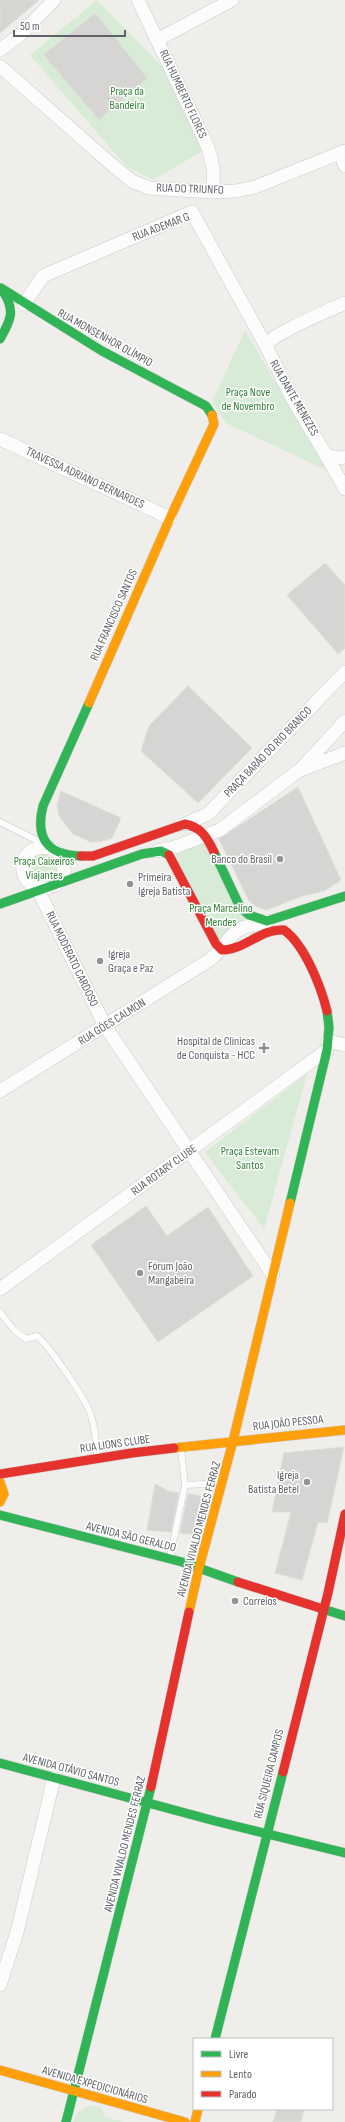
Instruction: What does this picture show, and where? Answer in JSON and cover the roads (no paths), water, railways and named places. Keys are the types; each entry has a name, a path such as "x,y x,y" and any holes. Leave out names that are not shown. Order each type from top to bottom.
{"street":[{"path":"0,50 20,34 54,0"},
{"name":"RUA HUMBERTO FLORES","path":"138,0 207,145 213,162 215,176 212,192"},
{"path":"157,40 232,0"},
{"name":"RUA DO TRIUNFO","path":"0,66 111,164 132,181 149,188 212,192 236,191 254,187 342,152"},
{"path":"342,152 345,166"},
{"name":"RUA ADEMAR G","path":"24,304 43,276 192,212 266,346"},
{"path":"0,288 9,298 12,310 9,323 0,339"},
{"name":"RUA MONSENHOR OLÍMPIO","path":"0,288 98,350 201,404"},
{"name":"RUA DANTE MENEZES","path":"345,303 271,338 266,343 266,346 293,400 345,489"},
{"name":"RUA FRANCISCO SANTOS","path":"53,848 41,831 39,821 43,806 170,518 214,424 210,409 201,404"},
{"name":"TRAVESSA ADRIANO BERNARDES","path":"0,439 170,518"},
{"path":"326,455 338,458 345,457"},
{"name":"PRAÇA BARÃO DO RIO BRANCO","path":"185,824 208,814 345,672"},
{"name":"PRAÇA BARÃO DO RIO BRANCO","path":"157,851 175,847 220,830 298,771 345,721"},
{"name":"PRAÇA BARÃO DO RIO BRANCO","path":"298,771 345,754"},
{"path":"53,848 64,862 64,873 47,888 40,888 31,884 23,873 23,864 27,854 36,848 53,848 73,857 93,856 185,824 194,826 206,836 240,907 252,917 267,922"},
{"path":"0,904 117,862 157,851 165,852 170,856 212,940 222,950 237,949 275,930 284,930 290,934 296,942"},
{"name":"RUA MODERATO CARDOSO","path":"47,888 106,1026 190,1151"},
{"path":"222,950 229,938 240,929 267,922 345,896"},
{"name":"AVENIDA VIVALDO MENDES FERRAZ","path":"66,2122 148,1803 199,1568 233,1441 328,1046 328,1014 324,1002 296,942 293,924 305,910"},
{"name":"RUA GÓES CALMON","path":"0,1091 106,1026 211,959 222,950"},
{"path":"328,1046 345,1045"},
{"name":"RUA ROTARY CLUBE","path":"0,1289 190,1151 328,1046"},
{"path":"190,1151 273,1275"},
{"name":"RUA JOÃO PESSOA","path":"233,1441 345,1430"},
{"name":"RUA LIONS CLUBE","path":"0,1474 97,1458 233,1441"},
{"path":"0,1482 4,1494 0,1502"},
{"name":"RUA SIQUEIRA CAMPOS","path":"216,2038 323,1609 345,1514"},
{"name":"AVENIDA SÃO GERALDO","path":"0,1515 199,1568 345,1616"},
{"name":"AVENIDA OTÁVIO SANTOS","path":"0,1764 266,1835 345,1853"},
{"path":"0,1985 17,1932 54,1778"},
{"name":"AVENIDA EXPEDICIONÁRIOS","path":"0,2070 73,2092 185,2122"},
{"path":"195,2122 198,2110"}],"lane":[{"path":"0,822 53,848"},
{"path":"0,1312 14,1330 26,1338 37,1336 43,1341 57,1360 89,1410 94,1425 97,1458"},
{"path":"169,1560 185,1485 180,1448"},
{"path":"185,1485 216,1481 224,1476"}],"place":[{"name":"Banco do Brasil","path":"280,859"},
{"name":"Primeira Igreja Batista","path":"130,884"},
{"name":"Igreja Graça e Paz","path":"100,961"},
{"name":"Hospital de Clínicas de Conquista - HCC","path":"264,1048"},
{"name":"Fórum João Mangabeira","path":"140,1273"},
{"name":"Igreja Batista Betel","path":"307,1482"},
{"name":"Correios","path":"235,1601"}],"park label":[{"name":"Praça da Bandeira","path":"127,98"},
{"name":"Praça Nove de Novembro","path":"248,399"},
{"name":"Praça Caixeiros Viajantes","path":"44,868"},
{"name":"Praça Marcelino Mendes","path":"221,915"},
{"name":"Praça Estevam Santos","path":"250,1158"}]}
